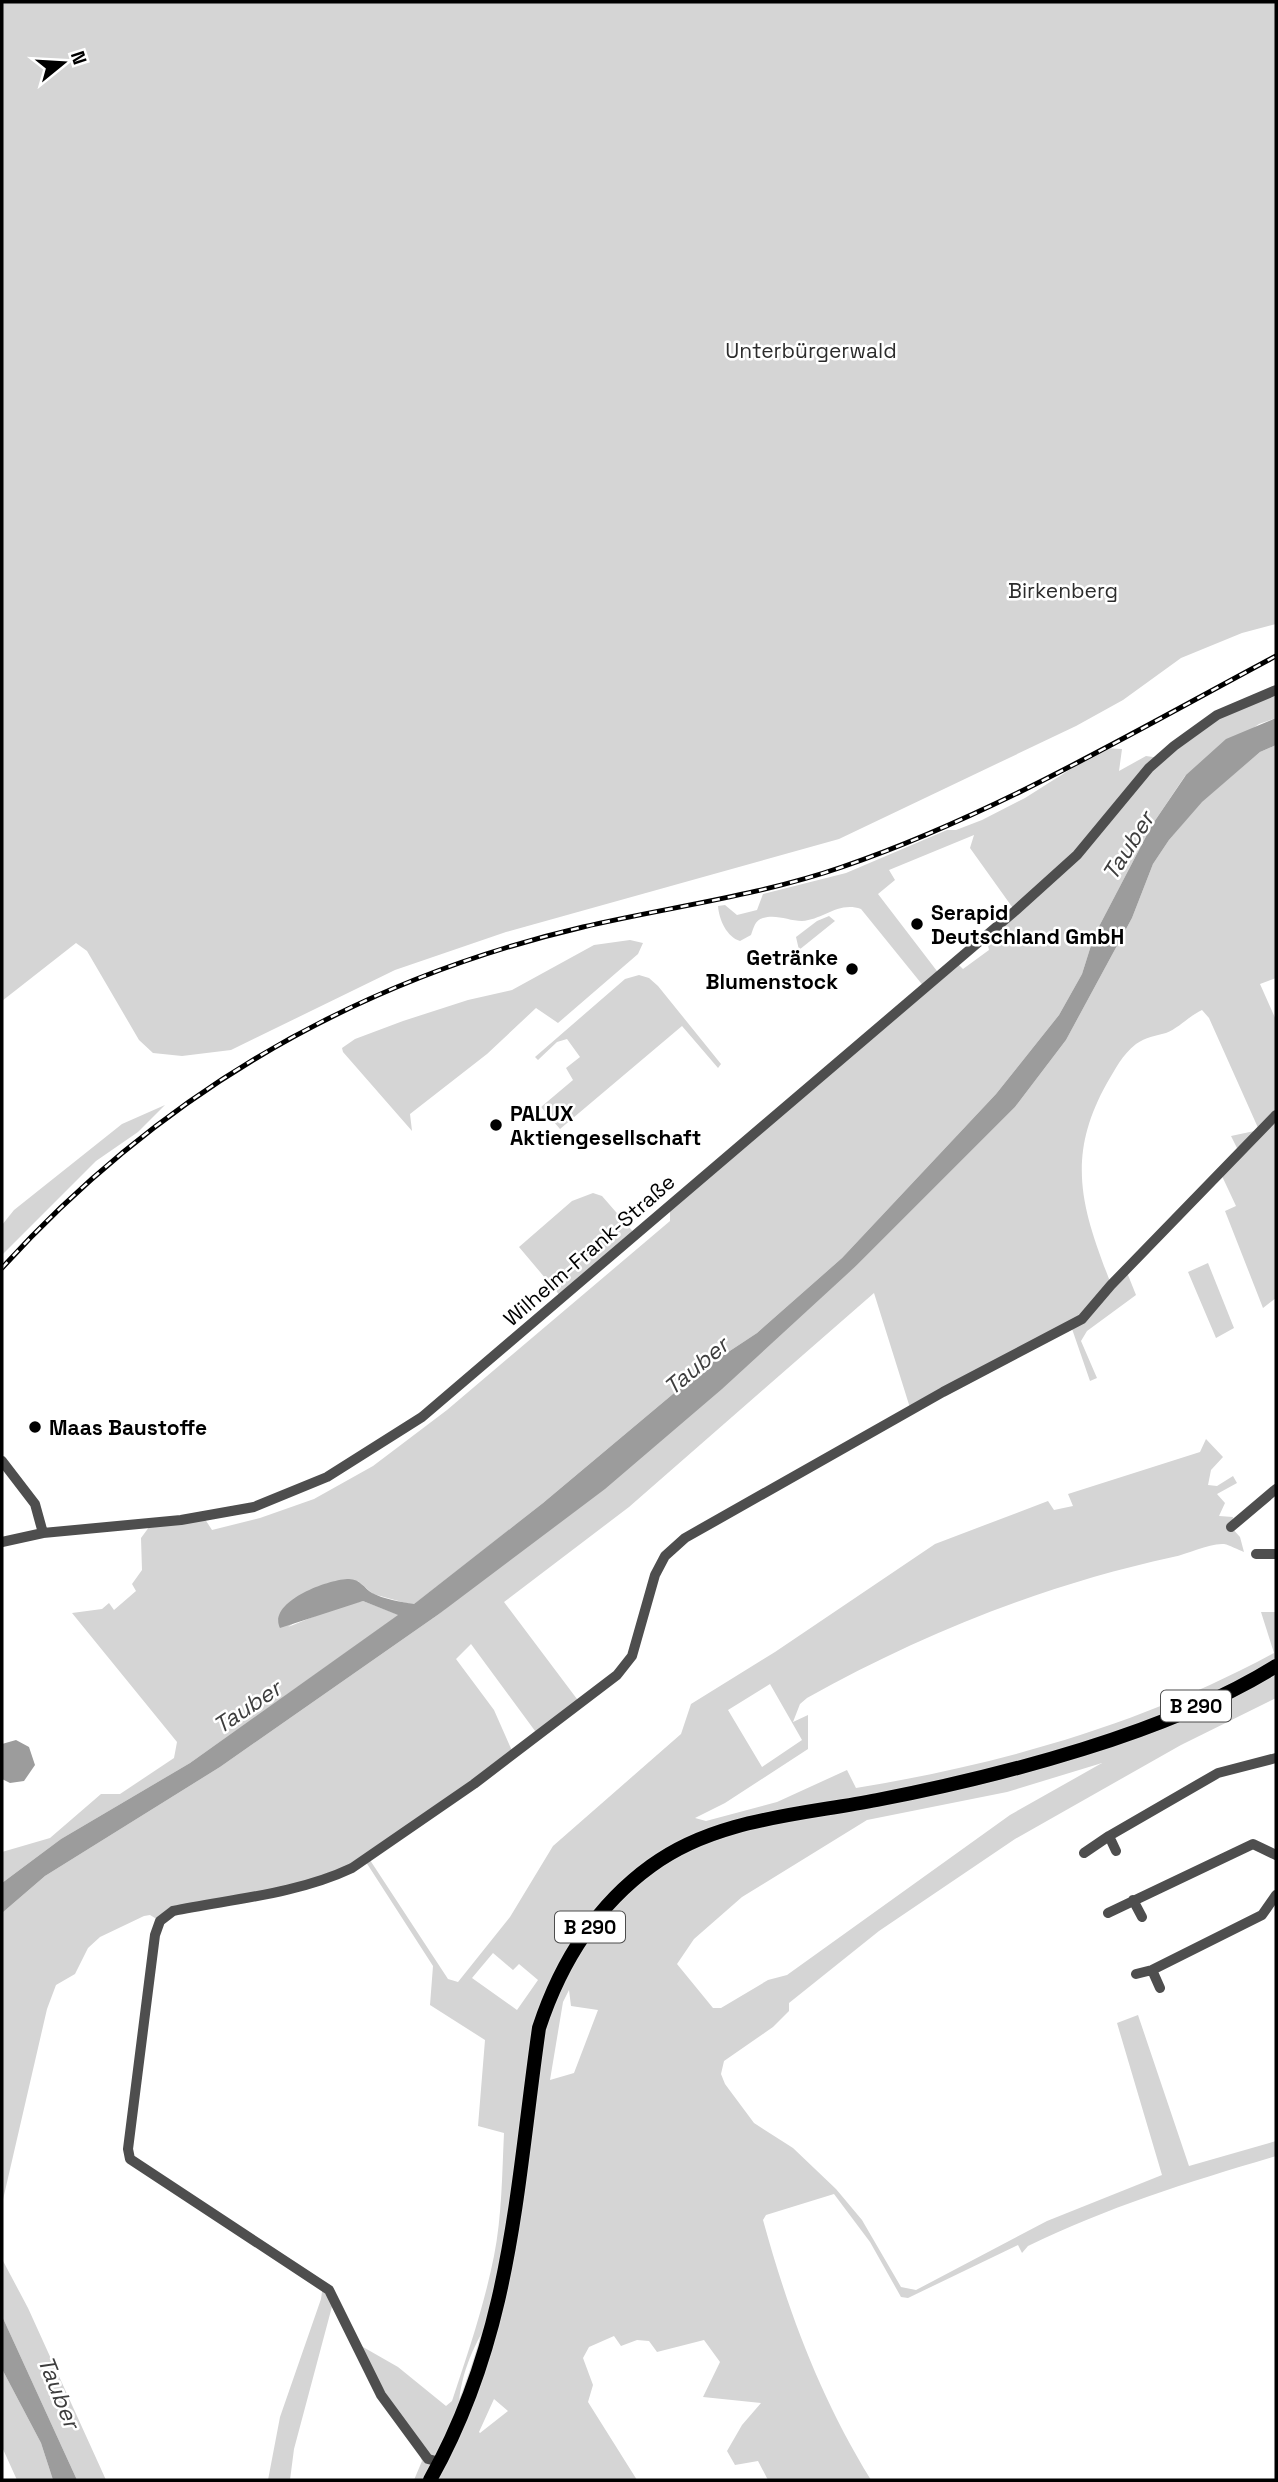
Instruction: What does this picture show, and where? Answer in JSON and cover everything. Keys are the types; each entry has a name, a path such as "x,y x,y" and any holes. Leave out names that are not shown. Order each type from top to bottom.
{"main road":[{"name":"B 290","path":"430,2480 482,2365 506,2272 539,2028 550,1994 567,1961 615,1898 651,1866 668,1855 727,1830 796,1812 877,1800 962,1781 1096,1744 1207,1701 1270,1669"}],"street":[{"name":"Wilhelm-Frank-Straße","path":"2,1542 43,1533 181,1520 254,1507 327,1477 422,1417 1024,903 1077,855 1149,768 1174,746 1217,715 1276,690"},
{"path":"440,2462 428,2459 381,2395 329,2290 130,2159 128,2149 147,1989 155,1935 160,1921 173,1911 244,1898 335,1876 352,1868 474,1784 628,1663 655,1575 670,1550 707,1524 789,1477 1082,1319 1111,1285 1276,1115"},
{"path":"2,1461 35,1504 43,1533"},
{"path":"1231,1527 1276,1489"},
{"path":"1256,1554 1276,1554"},
{"path":"1084,1853 1218,1773 1276,1758"},
{"path":"1110,1836 1116,1851"},
{"path":"1108,1913 1253,1844 1276,1855"},
{"path":"1136,1973 1152,1970 1262,1916 1276,1895"},
{"path":"1133,1900 1142,1917"},
{"path":"1152,1970 1160,1988"}],"green space":[{"name":"Unterbürgerwald","path":"2,2 1276,2 1276,624 1242,633 1181,658 1123,700 1076,726 839,839 506,932 395,970 231,1050 182,1056 153,1053 139,1040 87,951 76,943 2,1001"},
{"path":"1276,690 1276,718 1259,724 1185,776 1152,825 1094,936 1082,974 1059,1015 996,1094 842,1258 757,1333 704,1368 543,1503 413,1605 373,1594 358,1581 288,1627 340,1606 363,1601 399,1615 190,1763 61,1839 2,1883 2,1852 50,1838 101,1794 120,1794 174,1758 177,1742 72,1613 102,1609 109,1603 114,1610 136,1591 132,1584 142,1570 141,1538 152,1523 203,1516 212,1530 260,1518 314,1499 373,1466 447,1410 670,1221 670,1206 925,988 861,909 845,907 802,921 763,918 756,922 751,935 740,941 731,936 724,927 718,906 725,905 737,915 757,910 763,894 846,873 947,830 956,830 982,820 1025,798 1104,748 1122,749 1119,771 1146,756 1160,758 1193,730","holes":["974,835 970,848 1015,911 986,936 989,950 963,969 956,962 940,975 878,894 895,880 889,870"]},
{"path":"1276,745 1276,978 1260,984 1276,1020 1276,1298 1263,1308 1225,1211 1236,1206 1221,1174 1240,1154 1231,1136 1259,1130 1209,1018 1202,1010 1171,1031 1136,1044 1127,1053 1107,1083 1086,1135 1082,1184 1092,1232 1111,1284 1126,1270 1136,1295 1087,1331 1081,1341 1097,1378 1090,1381 1071,1326 911,1411 874,1293 629,1507 504,1602 580,1703 538,1735 471,1644 456,1659 494,1710 513,1753 368,1857 448,1979 458,1982 510,1917 553,1846 681,1734 691,1704 775,1652 935,1544 1048,1501 1054,1510 1073,1506 1068,1494 1200,1452 1206,1439 1223,1457 1211,1470 1208,1485 1217,1486 1233,1476 1237,1483 1217,1494 1225,1503 1219,1516 1233,1517 1231,1527 1240,1537 1244,1552 1224,1544 1212,1545 1179,1556 1125,1568 985,1614 895,1653 807,1698 800,1704 793,1722 808,1715 808,1749 725,1803 695,1818 706,1821 777,1802 847,1770 856,1788 964,1767 1123,1721 1174,1701 1274,1653 1261,1612 1276,1612 1276,1698 1181,1745 1015,1839 879,1931 789,2003 789,2011 773,2027 724,2061 721,2074 725,2084 754,2123 793,2148 836,2189 862,2220 901,2287 916,2290 1047,2221 1162,2175 1117,2023 1138,2015 1189,2166 1276,2141 1276,2156 1119,2207 1028,2246 1022,2253 1018,2245 908,2298 901,2297 870,2242 834,2194 766,2215 763,2220 795,2322 836,2418 871,2480 768,2480 758,2461 735,2465 727,2451 742,2425 761,2403 703,2397 720,2362 704,2340 657,2352 649,2341 637,2340 621,2346 614,2336 589,2347 583,2358 593,2385 588,2402 637,2480 414,2480 422,2461 416,2444 356,2343 398,2367 446,2406 452,2401 481,2311 497,2241 504,2133 478,2126 485,2040 430,2005 433,1966 364,1859 335,1876 173,1911 160,1921 150,1915 144,1916 100,1937 88,1948 75,1974 56,1985 47,2009 2,2204 2,1913 45,1876 220,1767 439,1614 857,1265 1015,1107 1066,1040 1132,918 1153,864 1169,840 1201,802 1260,752","holes":["770,1684 802,1740 762,1767 728,1710","1102,1763 1010,1815 787,1975 768,1980 721,2008 713,2008 677,1964 694,1939 742,1897 867,1820 1007,1792","493,1953 513,1970 519,1964 538,1980 517,2010 472,1978","569,1990 571,2006 598,2010 574,2073 550,2080 563,2002","490,2320 459,2421 462,2381 477,2343","494,2399 508,2411 479,2432"]},
{"path":"829,916 835,921 799,950 796,937 817,921"},
{"path":"630,940 643,943 638,954 558,1023 536,1008 487,1054 410,1114 412,1131 343,1052 342,1048 355,1039 403,1021 468,1000 512,990 594,945"},
{"path":"639,975 649,978 658,986 721,1064 718,1068 682,1026 560,1129 541,1107 573,1080 566,1068 580,1057 567,1039 557,1042 538,1060 535,1057 625,979"},
{"path":"165,1105 138,1132 96,1161 2,1255 2,1225 14,1210 122,1124"},
{"path":"593,1193 602,1196 636,1235 562,1298 519,1247 572,1201"},
{"path":"1208,1263 1234,1328 1216,1338 1188,1272"},
{"path":"2,2259 28,2308 106,2480 77,2480 2,2316"},
{"path":"323,2285 334,2299 294,2449 290,2480 268,2480 280,2417 321,2299"},
{"path":"2,2369 41,2443 53,2480 17,2480 2,2447"}],"shaded area":[{"path":"1276,718 1276,745 1260,752 1202,802 1169,840 1153,864 1132,918 1066,1040 1015,1107 857,1265 722,1389 605,1489 439,1614 220,1767 45,1876 2,1913 2,1883 61,1839 190,1763 398,1615 363,1601 280,1628 278,1618 282,1609 291,1601 328,1583 353,1579 376,1595 414,1604 543,1503 704,1368 757,1333 842,1258 996,1094 1059,1015 1082,974 1094,936 1152,825 1186,775 1226,739"},
{"path":"16,1740 29,1747 35,1765 24,1781 10,1783 2,1779 2,1744"},
{"path":"2,2316 77,2480 53,2480 41,2443 2,2369"}],"railway":[{"path":"2,1268 63,1206 127,1149 195,1098 266,1052 340,1013 417,979 498,950 583,927 778,886 899,846 954,823 1063,770 1276,656"}],"place":[{"name":"Serapid Deutschland GmbH","path":"917,924"},
{"name":"Getränke Blumenstock","path":"852,969"},
{"name":"PALUX Aktiengesellschaft","path":"496,1125"},
{"name":"Maas Baustoffe","path":"35,1427"}],"park label":[{"name":"Birkenberg","path":"1063,590"}],"water label":[{"name":"Tauber","path":"1128,846"},
{"name":"Tauber","path":"696,1366"},
{"name":"Tauber","path":"247,1707"},
{"name":"Tauber","path":"59,2392"}]}
